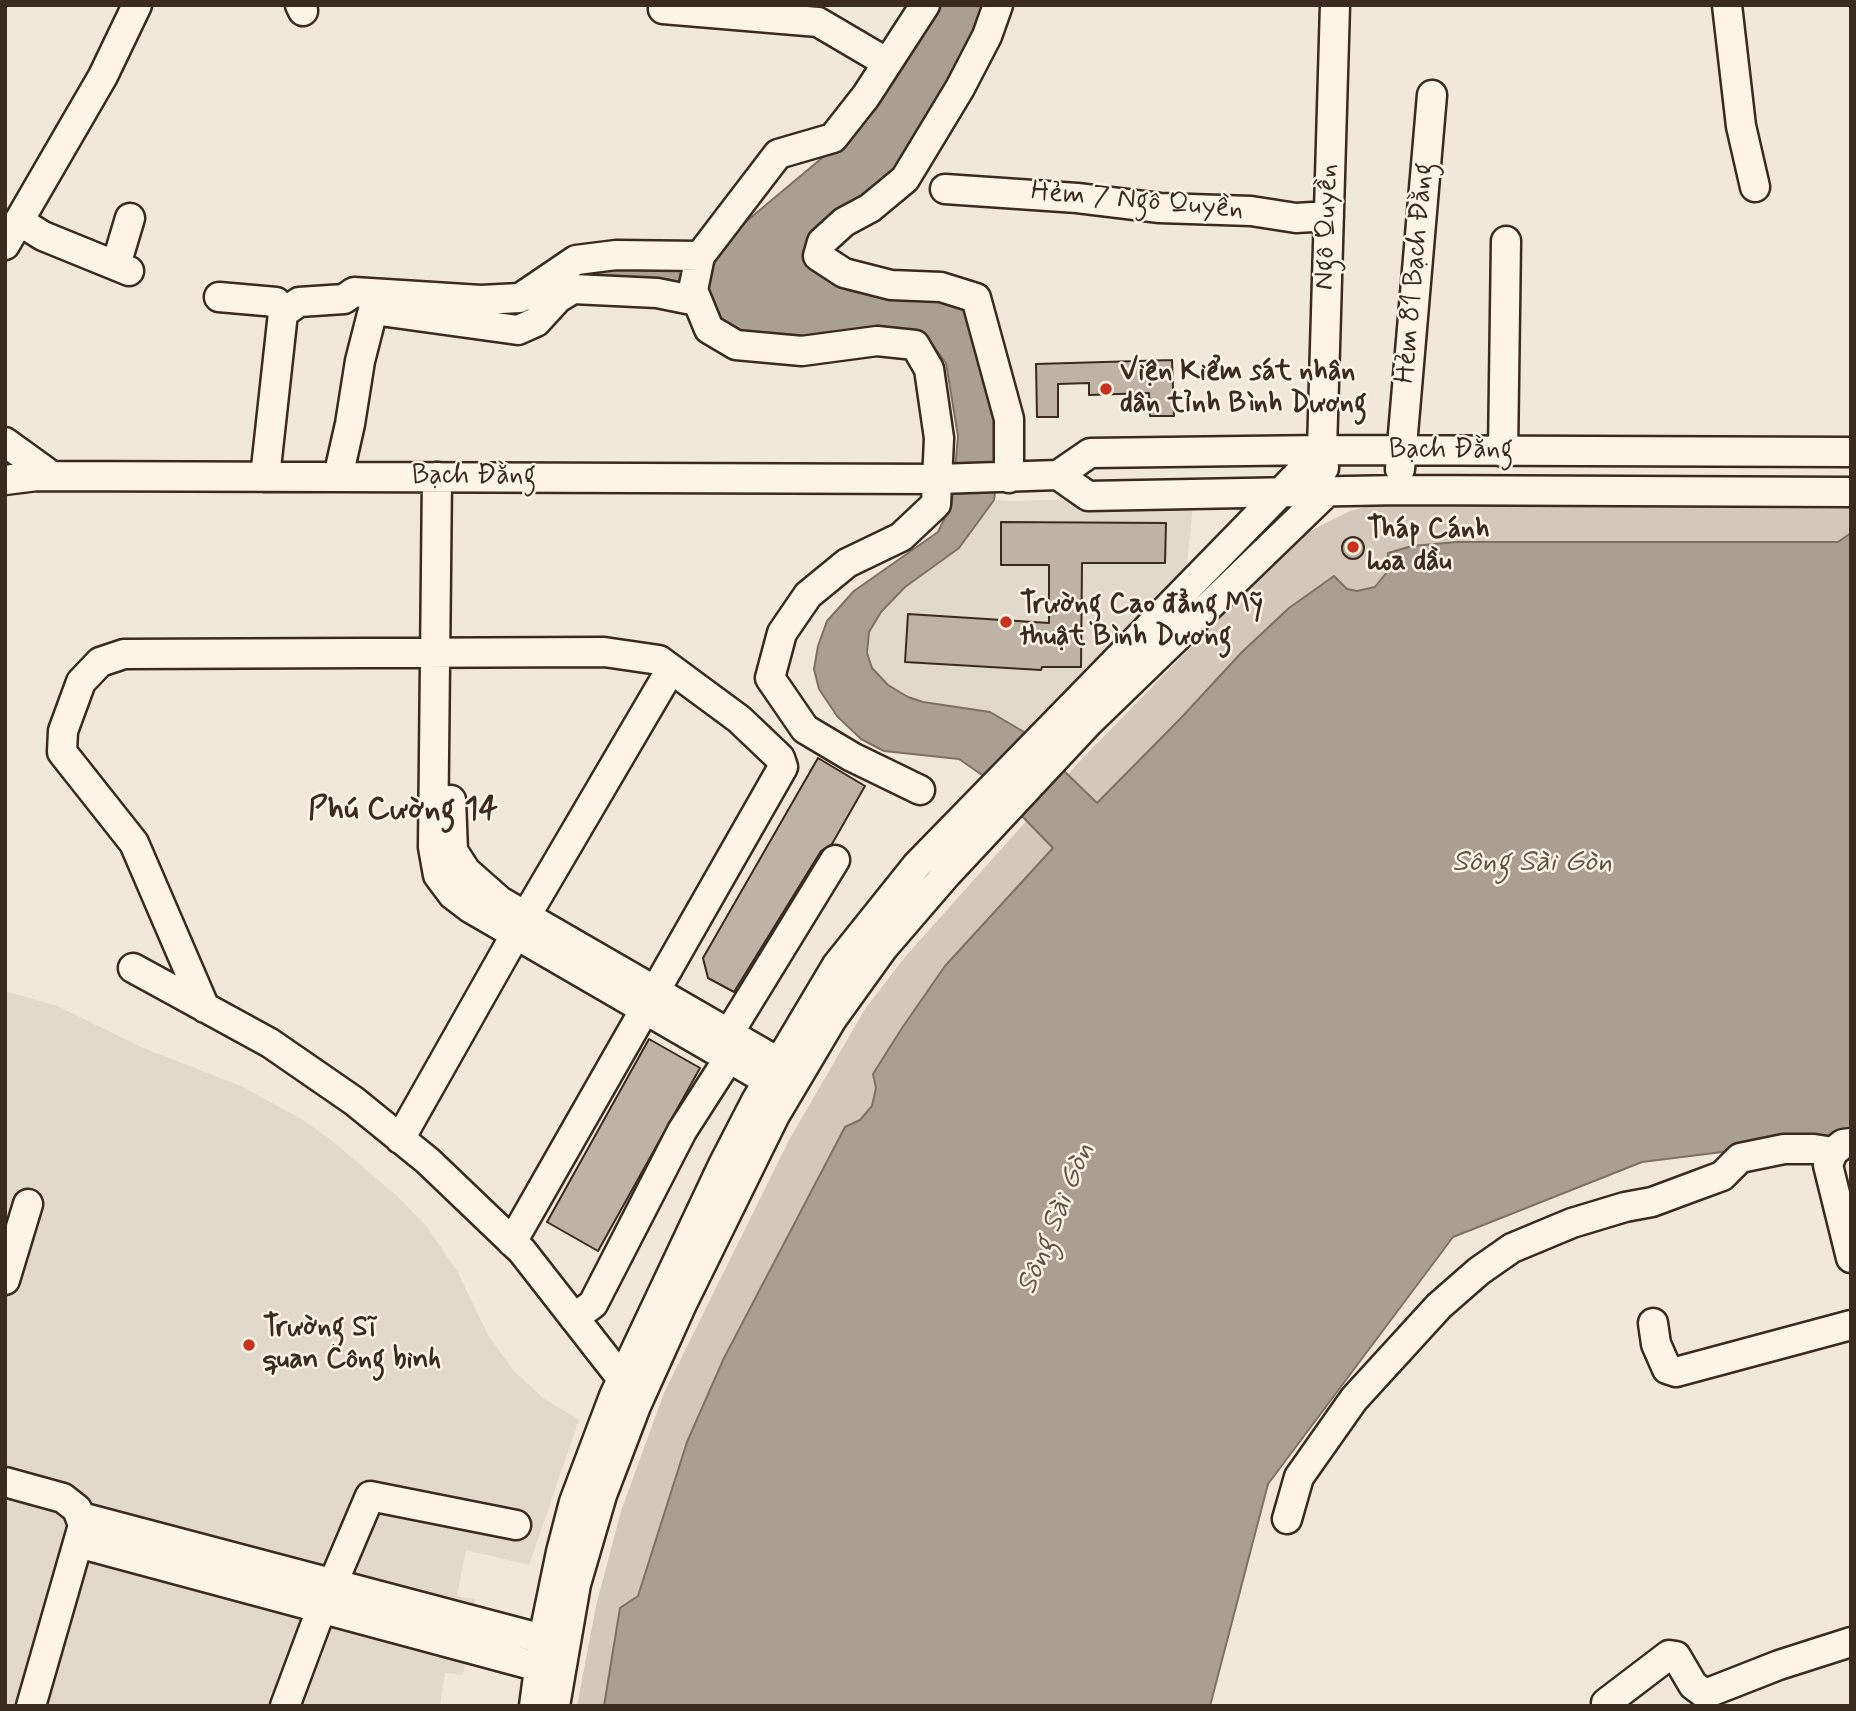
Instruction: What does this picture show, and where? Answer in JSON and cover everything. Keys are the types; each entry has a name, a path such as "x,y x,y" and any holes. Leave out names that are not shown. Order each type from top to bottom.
{"street":[{"path":"5,246 103,76 137,5"},
{"path":"664,5 663,9 818,22 886,62"},
{"path":"338,477 373,310 518,330 536,322 558,298 573,289 657,293 697,278 778,154 833,138 866,96 925,5"},
{"path":"998,5 987,36 960,88 905,179 870,208 844,222 822,242 818,256 844,273 891,285 940,287 976,298 1009,419 1009,478 1058,475"},
{"name":"Ngô Quyền","path":"1327,492 1322,450 1335,5"},
{"path":"1727,5 1741,126 1755,187"},
{"name":"Hẻm 81 Bạch Đằng","path":"1400,490 1400,451 1432,95"},
{"name":"Hẻm 7 Ngô Quyền","path":"945,189 1029,194 1160,208 1251,211 1296,218 1329,216"},
{"path":"19,221 43,236 122,268 130,218"},
{"path":"1503,452 1506,240"},
{"path":"283,313 299,302 344,299 354,292 481,300 520,298 576,260 616,255 697,278"},
{"path":"697,278 709,329 736,345 802,351 877,341 915,345 929,369 939,438 941,478 936,504 901,537 848,564 808,595 782,634 771,678 805,729 852,757 920,790"},
{"path":"219,297 276,302 283,313 265,477"},
{"path":"5,442 52,476"},
{"path":"555,1706 547,1654 576,1584 602,1495 636,1406 775,1115 784,1077 837,965 917,865 1322,450"},
{"name":"Bạch Đằng","path":"1851,452 1322,450 1090,453 1058,475 1088,496 1400,490 1851,492"},
{"path":"1631,491 1632,453"},
{"name":"Bạch Đằng","path":"5,480 52,476 1009,478"},
{"path":"447,477 444,652 433,847 438,875 461,901 521,925 784,1077"},
{"path":"534,1706 547,1654 561,1552 592,1448 621,1379 723,1165 784,1077 832,1019 883,948 945,876 1088,723 1327,492"},
{"path":"1203,493 1218,504 1226,515 1227,528 1223,549"},
{"path":"205,1008 135,844 62,752 64,731 81,682 100,662 124,654 604,652 659,660 739,719 780,758 783,767 512,1242"},
{"path":"400,1139 671,669"},
{"path":"574,1318 593,1304 682,1131 835,860"},
{"path":"133,968 270,1043 355,1101 428,1161 512,1242 621,1379"},
{"path":"1842,1148 1828,1165 1851,1258"},
{"path":"1287,1519 1299,1476 1354,1399 1439,1306 1479,1271 1512,1248 1572,1223 1673,1195 1722,1176 1740,1158 1784,1149 1842,1148"},
{"path":"5,1280 28,1204"},
{"path":"1653,1323 1656,1344 1667,1369 1676,1371 1851,1325"},
{"path":"5,1482 63,1498 77,1509 80,1530 31,1706"},
{"path":"285,1706 327,1596 370,1496 516,1525"},
{"path":"80,1530 547,1654"},
{"path":"1606,1703 1669,1654 1676,1656 1693,1685 1705,1694 1779,1665 1851,1642"}],"shaded area":[{"name":"Trường Cao đẳng Mỹ thuật Bình Dương","path":"1194,496 1186,574 1024,732 990,712 923,702 908,697 887,685 872,668 867,653 869,632 881,612 905,587 959,548 994,500"},
{"path":"1405,496 1851,498 1851,533 1838,542 1457,542 1412,546 1388,553 1387,572 1375,587 1357,591 1347,589 1333,576 1289,608 1242,652 1053,848 945,966 902,1028 873,1074 876,1088 872,1106 860,1120 845,1127 723,1358 687,1442 638,1597 620,1609 604,1706 577,1706 596,1606 621,1511 664,1393 789,1140 865,1009 905,957 1079,762 1306,533 1350,511"},
{"name":"Trường Sĩ quan Công binh","path":"5,991 57,1006 141,1047 243,1087 303,1120 331,1140 397,1196 427,1227 457,1271 488,1335 513,1370 543,1398 579,1420 529,1565 466,1550 457,1596 475,1599 463,1675 445,1673 440,1706 5,1706"}],"water":[{"name":"Sông Sài Gòn","path":"939,5 995,5 961,69 884,187 810,258 960,304 978,333 1001,446 994,500 959,548 905,587 881,612 869,632 867,653 872,668 888,685 908,697 923,702 990,712 1024,732 1097,803 1242,652 1289,608 1334,576 1347,589 1357,591 1375,587 1387,572 1388,553 1412,546 1457,542 1838,542 1851,533 1851,1136 1642,1162 1453,1237 1268,1484 1210,1706 604,1706 620,1608 638,1596 687,1442 724,1358 845,1127 860,1120 872,1106 876,1088 873,1074 902,1028 945,966 1053,848 982,775 959,759 884,751 861,739 837,716 819,689 814,669 818,646 827,621 854,591 938,532 952,503 958,436 946,363 928,339 897,334 794,339 743,334 718,320 704,289 542,304 519,316 415,307 510,302 607,259 730,235 828,153 896,70 933,18"}],"building":[{"name":"Viện Kiểm sát nhân dân tỉnh Bình Dương","path":"1172,360 1174,416 1150,416 1149,393 1089,395 1089,383 1058,384 1058,417 1037,417 1036,364"},
{"path":"1001,522 1166,523 1165,563 1082,563 1081,667 1042,667 1041,670 905,662 908,614 1049,623 1049,565 1001,565"},
{"name":"Tháp Cánh hoa dầu","path":"1353,537 1361,540 1364,548 1361,556 1353,559 1345,556 1342,548 1345,540"},
{"path":"818,758 865,786 832,844 821,851 734,992 708,978 703,958"},
{"path":"649,1039 700,1068 598,1251 547,1222"}],"place":[{"name":"Viện Kiểm sát nhân dân tỉnh Bình Dương","path":"1106,389"},
{"name":"Tháp Cánh hoa dầu","path":"1353,547"},
{"name":"Trường Cao đẳng Mỹ thuật Bình Dương","path":"1006,622"},
{"name":"Trường Sĩ quan Công binh","path":"249,1345"}],"district":[{"name":"Phú Cường 14","path":"403,811"}]}
